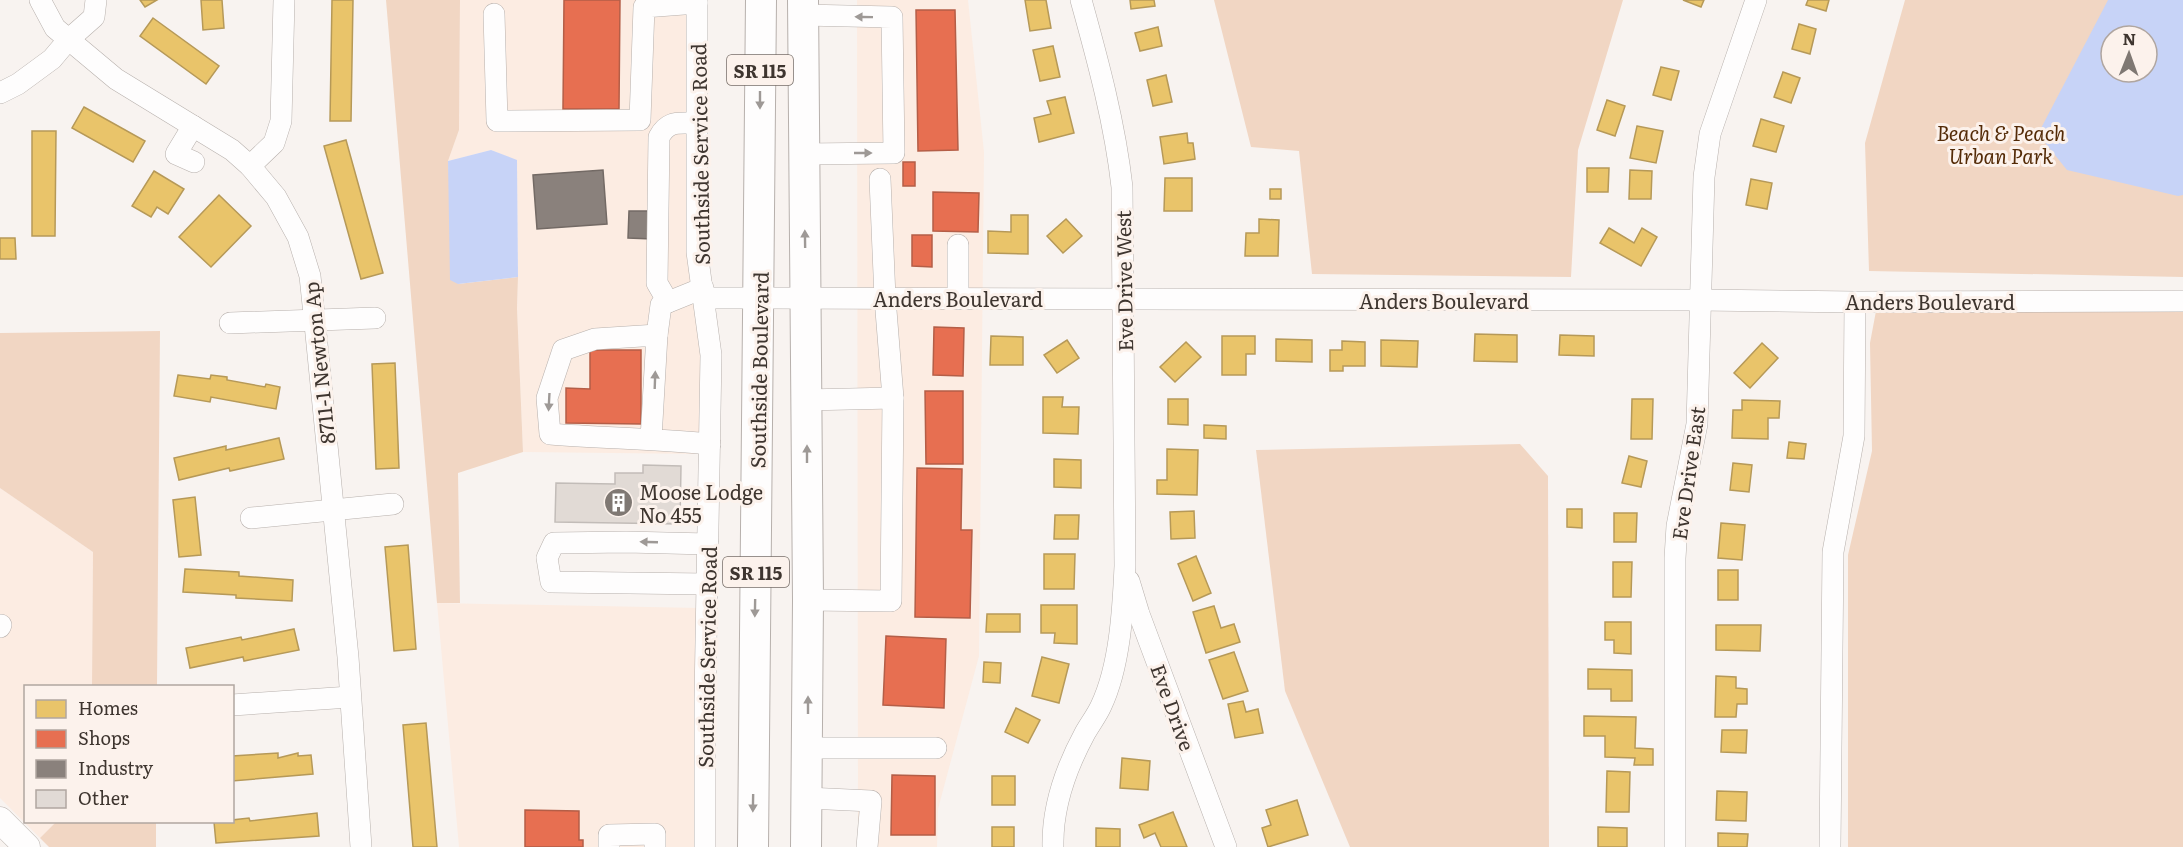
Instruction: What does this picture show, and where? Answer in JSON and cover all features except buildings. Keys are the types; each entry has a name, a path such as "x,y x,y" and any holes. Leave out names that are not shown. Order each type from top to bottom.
{"highway":[{"name":"Southside Boulevard","path":"753,847 761,0"},
{"name":"SR 115","path":"803,8 808,600 806,847"}],"main road":[{"path":"0,820 27,847"}],"street":[{"name":"8711-1 Newton Ap","path":"39,0 56,28 116,79 232,150 250,166 276,197 298,237 310,276 315,321 350,697 361,847"},
{"path":"0,93 37,71 52,59 68,40 94,17 96,0"},
{"path":"250,166 274,143 281,121 284,0"},
{"name":"Eve Drive West","path":"1081,0 1119,161 1122,187 1125,566"},
{"name":"Eve Drive East","path":"1675,847 1675,558 1677,526 1697,424 1704,177 1710,134 1756,0"},
{"path":"494,14 497,121 640,120 644,7 649,3 697,2"},
{"name":"Southside Service Road","path":"697,2 697,252 711,355 705,847"},
{"path":"803,8 892,17 894,153 804,154"},
{"path":"668,302 657,283 659,137 669,124 697,123"},
{"path":"193,126 176,154 194,162"},
{"path":"808,600 891,601 893,398 885,298 880,180"},
{"path":"958,245 958,298"},
{"path":"651,439 661,305 704,293"},
{"name":"Anders Boulevard","path":"704,293 806,298 2183,301"},
{"path":"1830,847 1833,552 1854,436 1855,302"},
{"path":"230,323 375,318"},
{"path":"657,335 595,339 563,350 547,398 550,434 710,444"},
{"path":"806,400 893,398"},
{"path":"251,518 393,504"},
{"path":"707,584 551,582 547,558 554,543 708,544"},
{"path":"1053,847 1056,811 1067,769 1102,705 1114,665 1123,613 1125,566"},
{"name":"Eve Drive","path":"1125,566 1139,614 1226,847"},
{"path":"234,705 350,697"},
{"path":"808,748 936,748"},
{"path":"807,798 871,801 867,847"},
{"path":"609,847 609,835 655,834 655,847"}],"shaded area":[{"path":"460,0 693,0 703,351 701,454 523,452 517,308 517,161 491,150 448,161 459,130"},
{"path":"857,0 968,0 984,152 979,656 938,809 937,847 858,847"},
{"path":"0,488 93,552 92,685 24,685 24,822 0,798"},
{"path":"437,603 700,608 695,847 459,847"},
{"path":"25,823 55,823 40,838"}],"green space":[{"path":"386,0 460,0 459,130 448,161 458,284 518,277 517,308 523,452 458,473 460,603 437,603"},
{"path":"1214,0 1623,0 1578,150 1571,277 1312,274 1299,151 1251,147"},
{"name":"Beach & Peach Urban Park","path":"1905,0 2183,0 2183,277 1869,271 1865,143"},
{"path":"1876,311 2183,311 2183,847 1848,847 1848,555 1872,451 1870,343"},
{"path":"160,331 157,685 92,685 93,552 0,488 0,333"},
{"path":"1520,444 1548,476 1549,847 1350,847 1285,691 1256,450"},
{"path":"55,823 156,823 156,847 49,847 40,838"}],"water":[{"path":"2108,0 2183,0 2183,195 2178,196 2067,170 2038,134"},
{"path":"491,150 517,160 518,277 458,284 450,280 448,161"}],"place":[{"name":"Moose Lodge No 455","path":"618,503"}]}
